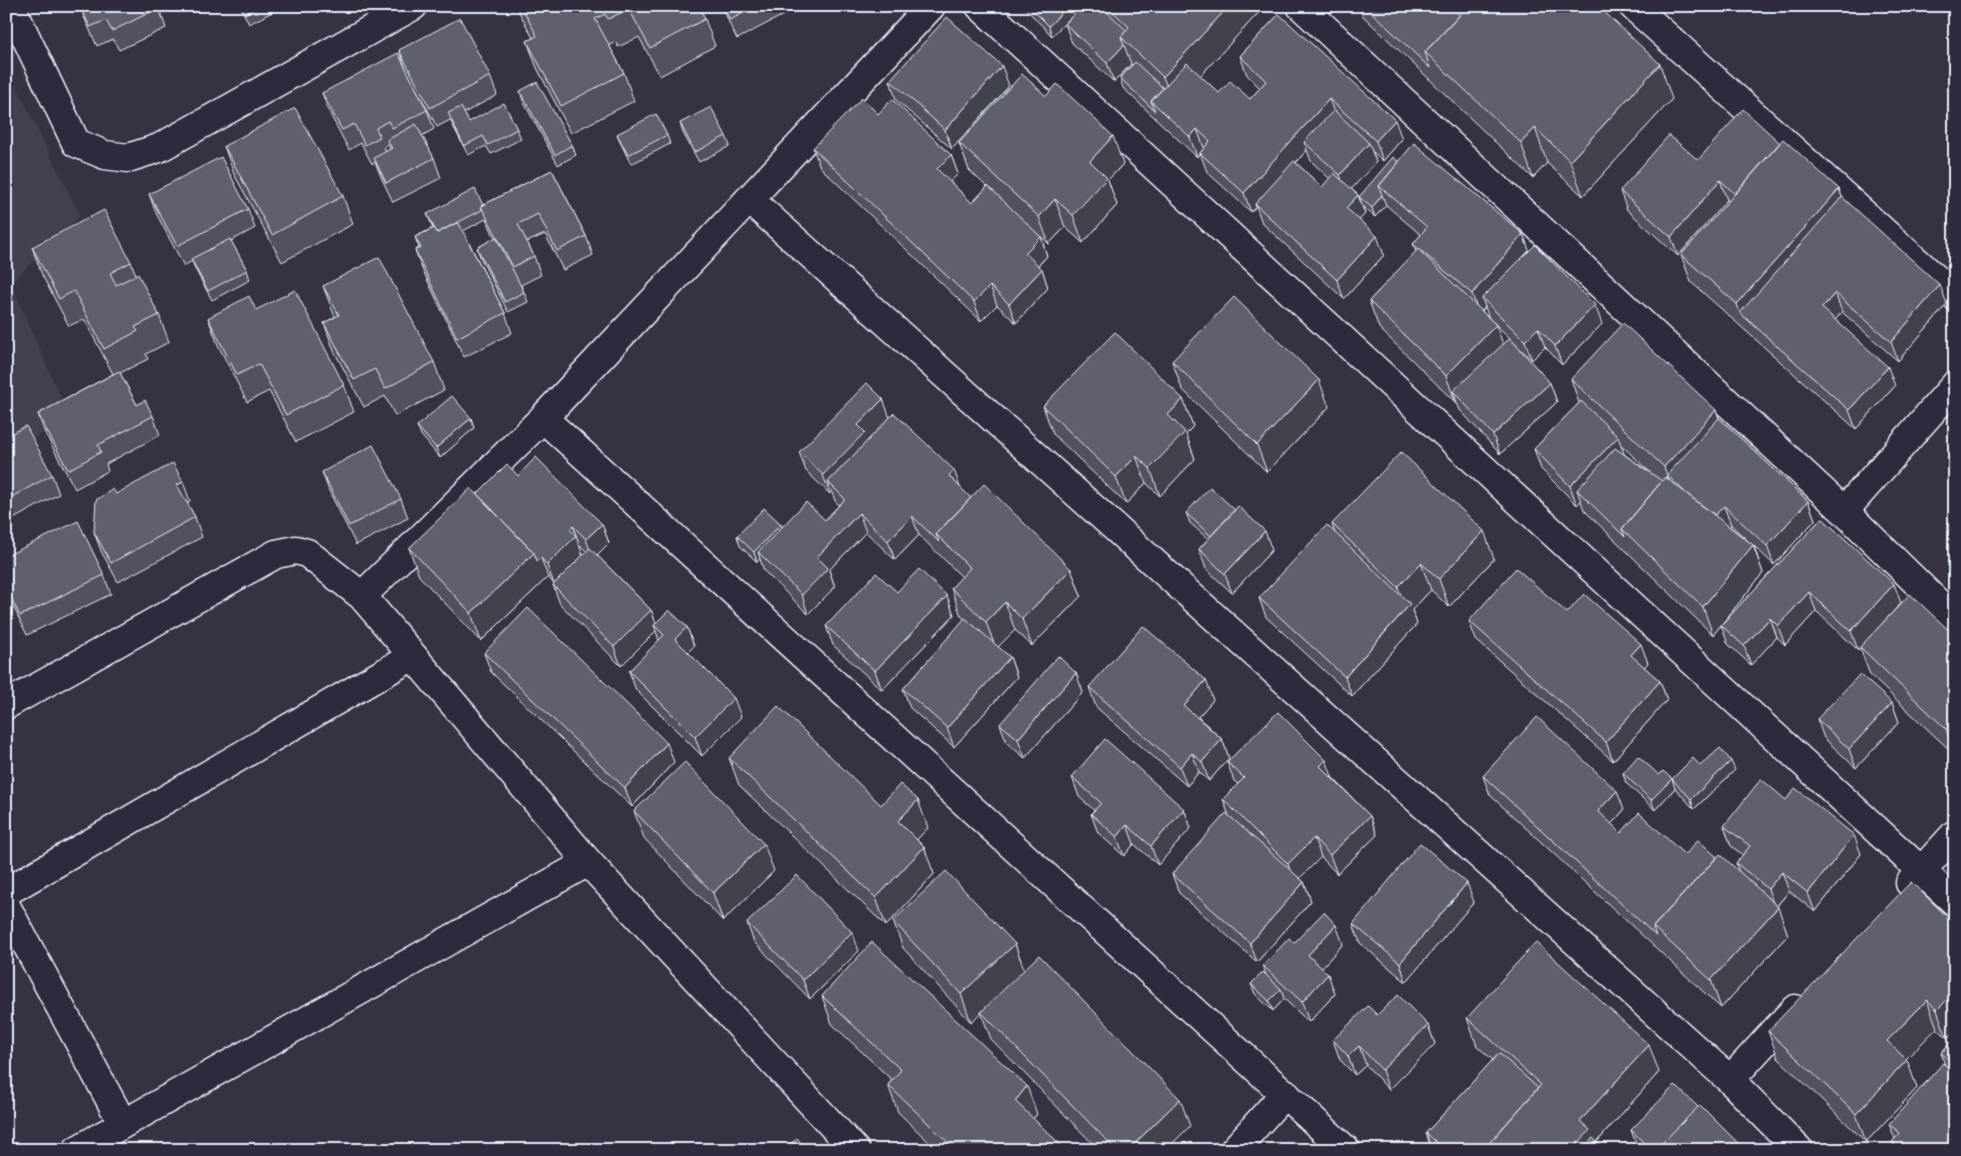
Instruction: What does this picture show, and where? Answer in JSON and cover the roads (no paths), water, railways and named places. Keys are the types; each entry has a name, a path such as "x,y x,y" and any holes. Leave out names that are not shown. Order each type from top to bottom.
{"street":[{"path":"11,6 76,143 105,155 128,158 159,148 413,6"},
{"path":"362,596 543,418 931,6"},
{"path":"980,6 1955,902"},
{"path":"1301,6 1844,511 1955,620"},
{"path":"1633,6 1955,296"},
{"path":"749,199 1730,1080 1800,1150"},
{"path":"1844,511 1955,385"},
{"path":"543,418 1346,1150"},
{"path":"6,705 276,554 296,550 307,553 362,596 588,862 855,1150"},
{"path":"6,892 413,656"},
{"path":"1895,900 1955,834"},
{"path":"77,1150 588,862"},
{"path":"6,906 123,1124"},
{"path":"1730,1080 1809,993"},
{"path":"1234,1150 1285,1093"}]}
